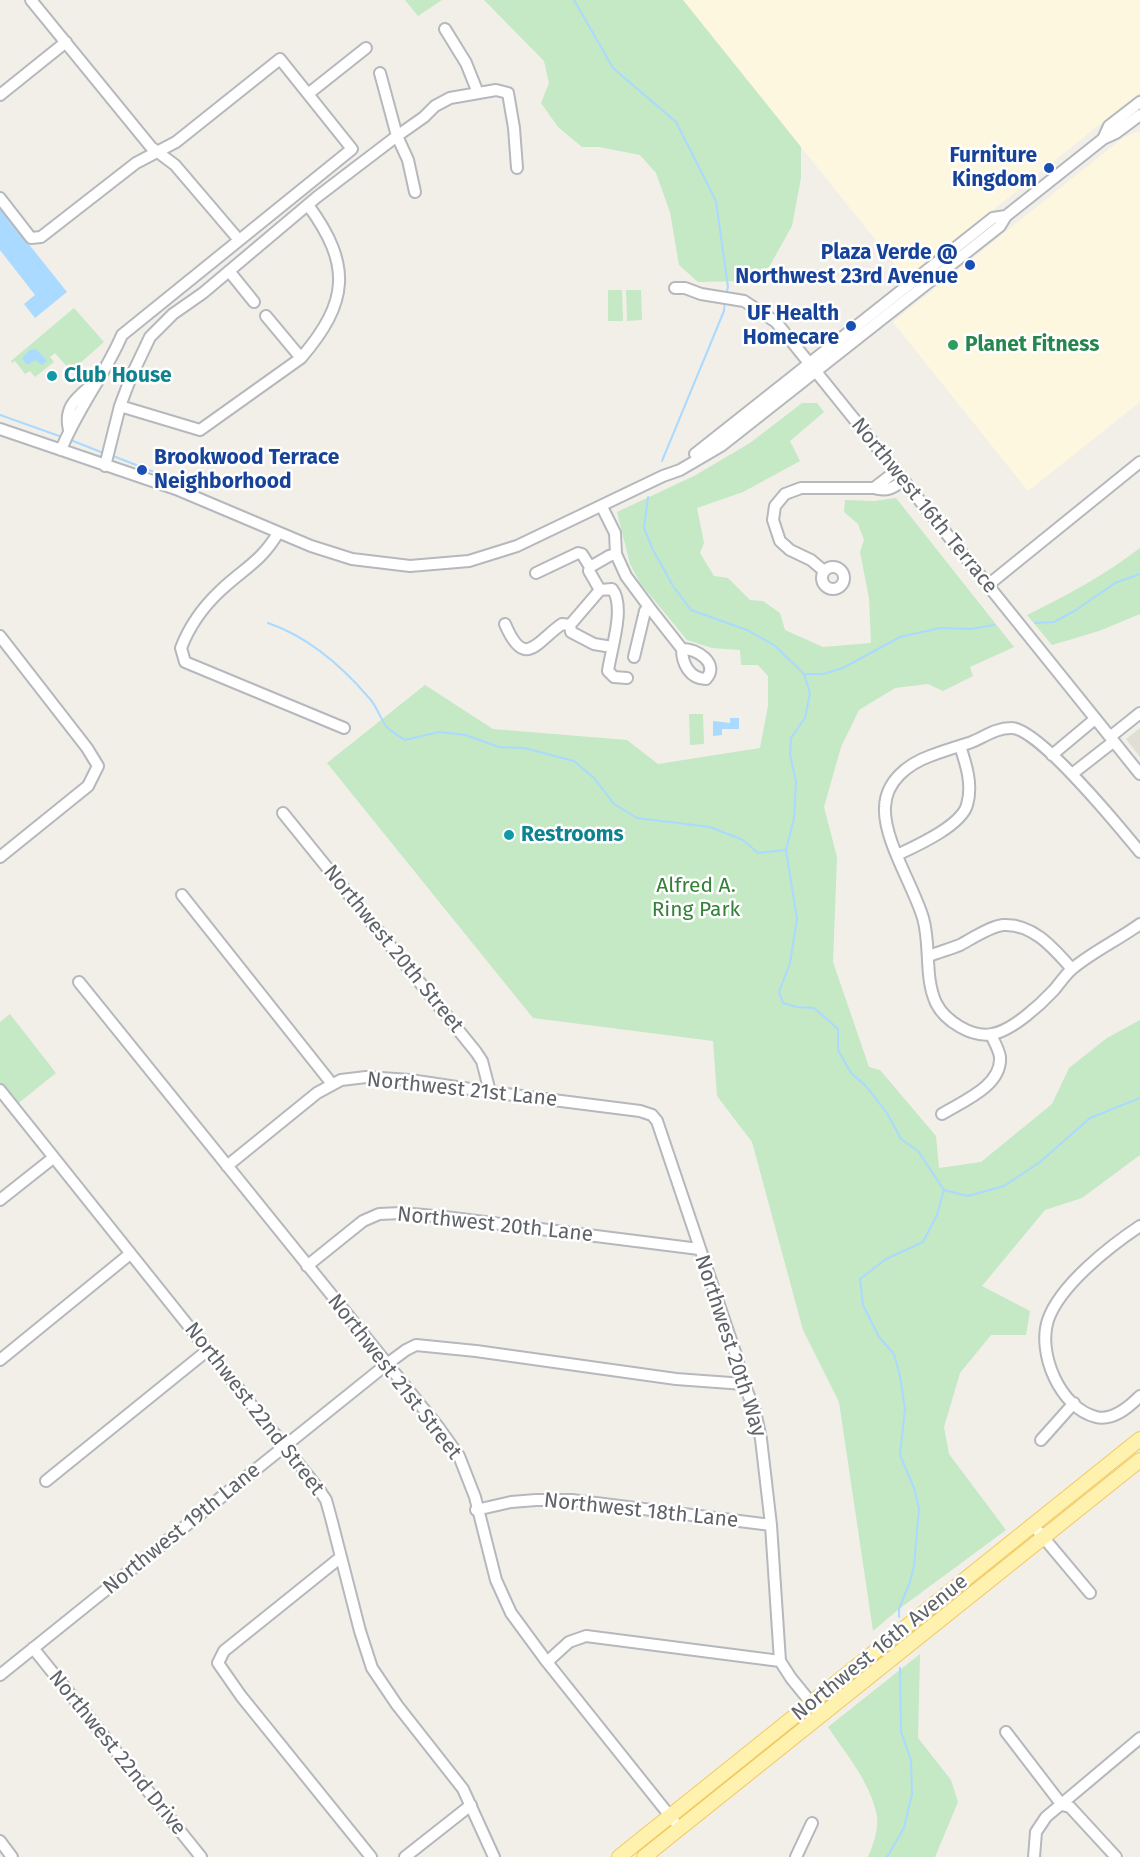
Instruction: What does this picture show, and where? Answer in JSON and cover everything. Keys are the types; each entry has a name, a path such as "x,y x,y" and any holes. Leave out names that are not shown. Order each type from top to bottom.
{"main road":[{"name":"Northwest 16th Avenue","path":"619,1857 1140,1439"},
{"name":"Northwest 16th Avenue","path":"644,1857 1140,1461"},
{"path":"921,1615 931,1627"}],"street":[{"path":"31,0 151,147 175,165 239,240"},
{"path":"445,28 466,63 478,93"},
{"path":"0,95 66,42"},
{"path":"308,94 366,48"},
{"path":"0,198 31,238 41,237 136,163 159,153 176,142 280,58 352,149 122,335 116,352 69,430 62,450"},
{"path":"380,72 397,136 408,160 415,192"},
{"path":"105,466 120,406 150,337 173,314 203,293 308,205 424,117 435,106 450,98 478,93 496,90 508,93 517,168"},
{"path":"1103,139 1109,126 1140,102"},
{"path":"0,429 176,489 278,533 352,559 410,566 450,564 481,558 517,546 602,507 663,476 680,470 721,446 813,368 1000,226 1006,216 1103,139 1116,133 1140,115"},
{"path":"120,406 200,430 301,358 320,336 332,315 339,287 338,262 330,239 308,205"},
{"path":"229,271 254,302"},
{"name":"Northwest 16th Terrace","path":"675,288 744,301 776,322 1140,774"},
{"path":"266,316 301,358"},
{"path":"988,585 1140,462"},
{"path":"874,488 896,471"},
{"path":"824,571 811,560 790,550 780,541 773,520 775,506 785,494 801,488 888,490 904,480"},
{"path":"602,507 615,533 616,554 633,588 682,649"},
{"path":"278,533 268,551 218,593 188,631 181,648 185,662 344,728"},
{"path":"536,573 578,553 582,554 600,590"},
{"path":"590,567 616,554"},
{"path":"617,597 633,588"},
{"path":"612,646 594,644 571,632 570,625 600,590 612,589 617,597 618,615 608,671 614,677 627,678"},
{"path":"634,657 645,611 649,607"},
{"path":"506,624 512,641 525,649 537,647 562,624 570,625"},
{"path":"0,636 71,727 98,766 88,786 0,857"},
{"path":"1072,774 1140,713"},
{"path":"1052,755 1095,720"},
{"path":"1140,852 1072,774 1027,734 1014,727 995,730 918,761 900,774 891,787 885,807 889,834 924,920 936,1003 947,1018 975,1032 991,1035 1006,1030 1052,992 1072,969 1140,924"},
{"path":"897,855 941,831 956,820 967,807 970,790 967,766 960,746"},
{"name":"Northwest 20th Street","path":"283,813 476,1052 482,1061 490,1092"},
{"path":"182,895 332,1084"},
{"path":"929,956 1002,925 1032,932 1047,942 1072,969"},
{"name":"Northwest 21st Street","path":"79,982 439,1428 459,1456 474,1497 496,1580 511,1613 547,1662 681,1828"},
{"path":"942,1114 990,1083 999,1070 1000,1055 991,1035"},
{"name":"Northwest 21st Lane","path":"226,1166 317,1093 341,1080 366,1077 410,1080 640,1111 652,1115"},
{"name":"Northwest 22nd Street","path":"0,1090 286,1446 326,1500 372,1668 397,1705 464,1789 494,1857"},
{"name":"Northwest 20th Way","path":"652,1115 657,1121 755,1411 761,1439 771,1526 780,1661"},
{"path":"0,1200 53,1158"},
{"name":"Northwest 20th Lane","path":"307,1266 356,1226 379,1214 402,1213 699,1249"},
{"path":"1140,1226 1094,1262 1055,1305 1047,1321 1046,1339 1049,1367 1059,1387 1084,1412 1098,1417 1112,1416 1123,1411 1140,1396"},
{"path":"0,1360 130,1254"},
{"name":"Northwest 19th Lane","path":"0,1675 387,1364 416,1345 476,1351 676,1379 744,1384"},
{"path":"46,1481 208,1350"},
{"path":"1041,1440 1074,1403"},
{"path":"1129,1448 1140,1461"},
{"name":"Northwest 18th Lane","path":"476,1510 511,1502 572,1500 771,1526"},
{"path":"1034,1525 1090,1593"},
{"path":"341,1557 247,1631 224,1651 218,1663 231,1683 371,1857"},
{"path":"547,1662 569,1642 586,1636 780,1661 821,1715"},
{"name":"Northwest 22nd Drive","path":"33,1648 201,1857"},
{"path":"1006,1732 1062,1804 1070,1807 1116,1857"},
{"path":"1034,1857 1036,1832 1046,1817 1140,1738"},
{"path":"405,1857 471,1805"},
{"path":"796,1857 812,1823"},
{"path":"0,1842 12,1857"}],"shaded area":[{"path":"683,0 1140,0 1140,92 907,279"},
{"path":"1140,131 1140,402 1028,491 893,322 1124,137"},
{"path":"1140,728 1140,757 1126,739"}],"green space":[{"path":"405,0 442,0 418,16"},
{"path":"484,0 683,0 801,147 801,178 792,226 769,267 744,281 698,282 679,265 670,212 656,173 640,155 599,147 582,147 558,127 541,103 549,83 544,61"},
{"path":"608,290 622,290 623,321 608,321"},
{"path":"626,290 641,290 642,320 627,321"},
{"path":"74,308 104,342 71,371 55,353 50,357 54,362 35,377 30,371 25,374 15,361 12,363 11,361"},
{"name":"Alfred A. Ring Park","path":"802,403 817,403 824,412 790,441 800,461 743,492 697,508 704,543 700,553 714,576 728,578 750,600 763,601 780,613 785,630 823,647 871,643 869,598 860,552 864,540 858,524 844,512 845,500 874,501 896,498 1014,647 970,667 973,676 943,691 928,684 895,688 859,710 841,747 824,807 837,857 833,962 869,1067 880,1070 936,1136 939,1168 981,1162 1052,1104 1069,1068 1107,1038 1140,1020 1140,1155 1082,1198 1045,1210 982,1286 1030,1311 1026,1335 991,1335 960,1373 944,1427 949,1454 1006,1530 873,1631 839,1402 803,1330 752,1142 717,1096 713,1041 533,1018 327,763 425,685 493,729 627,740 658,764 760,748 768,706 768,676 758,665 741,665 740,650 712,648 687,640 640,583 630,564 617,512 694,476 750,443"},
{"path":"1140,548 1140,614 1099,631 1052,645 1027,615 1085,584"},
{"path":"689,714 703,714 704,744 690,745"},
{"path":"10,1014 56,1073 16,1105 0,1085 0,1022"},
{"path":"920,1654 918,1738 951,1780 958,1802 935,1857 868,1857 877,1826 874,1804 864,1780 828,1727"}],"water":[{"path":"0,208 67,292 35,318 24,304 35,295 0,250"},
{"path":"36,349 47,361 42,365 35,360 27,365 22,358 30,350"},
{"path":"730,718 739,718 739,729 722,729 722,735 713,736 713,721 730,723"}],"waterway":[{"path":"574,0 613,68 676,122 716,201 728,287 726,295"},
{"path":"662,461 724,311 725,301"},
{"path":"0,415 62,437"},
{"path":"68,439 101,452"},
{"path":"113,456 180,482"},
{"path":"648,497 644,528 673,586 691,610 747,630 774,645 804,674"},
{"path":"1035,623 1054,622 1115,583 1140,574"},
{"path":"268,623 311,644 336,664 375,705 386,726 405,740 439,732 466,735 499,747 524,748 574,761 594,778 614,804 637,818 710,827 743,840 758,853 786,850"},
{"path":"804,674 823,674 843,668 900,637 940,628 971,629 994,625"},
{"path":"804,674 810,693 805,718 791,738 790,754 796,782 794,818 786,850 797,919 790,963 779,992 783,1003 814,1008 838,1029 838,1050 851,1073 865,1085 887,1113 901,1139 918,1151 944,1190 937,1215 923,1242 886,1259 860,1279 863,1305 879,1337 894,1354 900,1376 905,1409 900,1455 914,1488 919,1508 914,1566 899,1609 899,1617"},
{"path":"944,1190 968,1196 1004,1186 1040,1162 1090,1118 1140,1098"},
{"path":"887,1857 904,1828 912,1794 911,1760 901,1732 900,1668"}],"place":[{"name":"Furniture Kingdom","path":"1049,168"},
{"name":"Plaza Verde @ Northwest 23rd Avenue","path":"970,265"},
{"name":"UF Health Homecare","path":"851,326"},
{"name":"Planet Fitness","path":"953,345"},
{"name":"Club House","path":"52,376"},
{"name":"Brookwood Terrace Neighborhood","path":"142,470"},
{"name":"Restrooms","path":"509,835"}]}
